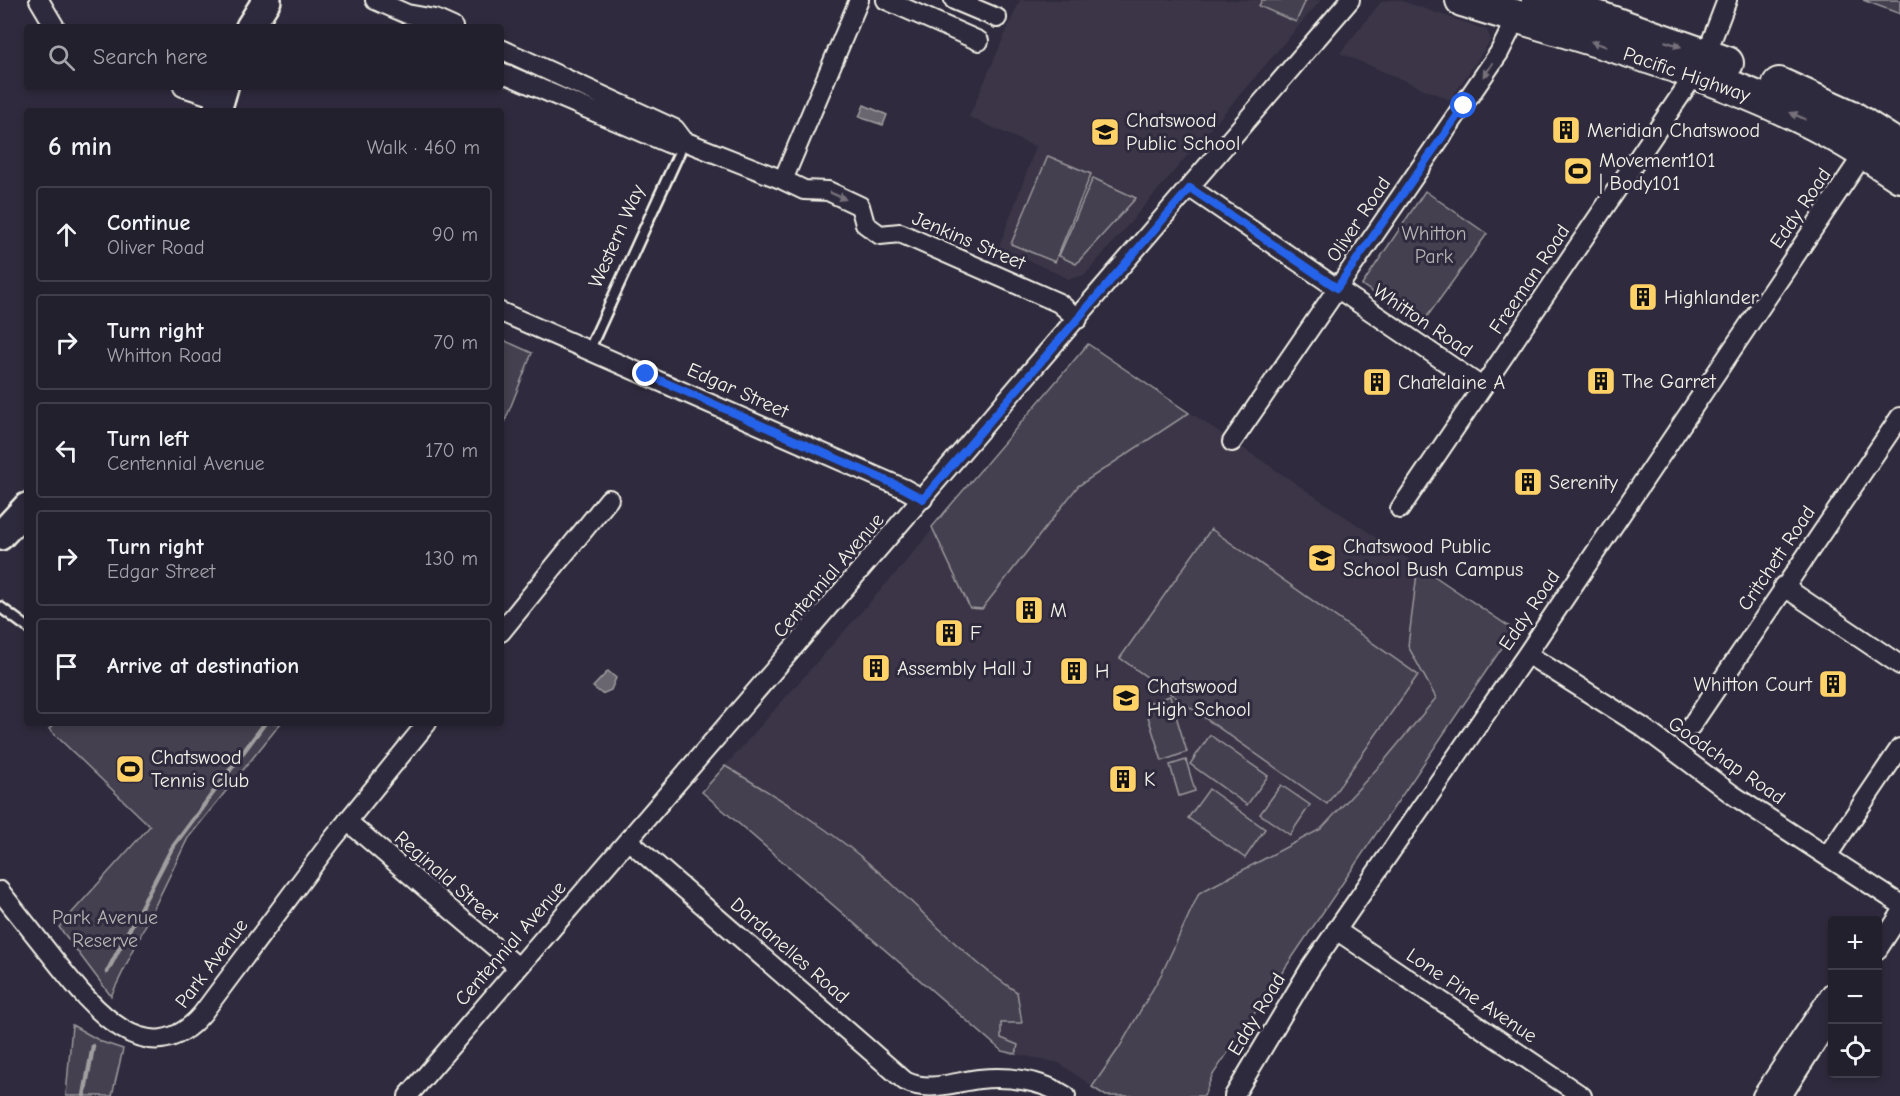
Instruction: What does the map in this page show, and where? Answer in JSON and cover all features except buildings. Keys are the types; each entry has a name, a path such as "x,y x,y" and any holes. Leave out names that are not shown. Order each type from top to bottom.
{"highway":[{"name":"Pacific Highway","path":"1462,0 1525,8 1817,100 1850,116 1900,148"},
{"name":"Pacific Highway","path":"1701,65 1865,152 1900,176"}],"main road":[{"path":"252,24 267,0"},
{"path":"0,536 24,510"}],"street":[{"path":"39,0 53,24"},
{"path":"375,0 407,14 435,19 446,24"},
{"path":"783,180 859,0"},
{"path":"886,0 980,41"},
{"path":"954,0 997,18"},
{"name":"Centennial Avenue","path":"408,1096 1350,0"},
{"name":"Freeman Road","path":"1400,509 1701,65 1726,0"},
{"name":"Oliver Road","path":"1232,442 1499,53 1525,8"},
{"name":"Jenkins Street","path":"504,50 675,129 684,141 804,190 828,191 860,206 865,224 880,235 900,233 1059,303 1078,319"},
{"name":"Jenkins Street","path":"504,73 670,144 684,141"},
{"path":"192,90 220,99"},
{"name":"Eddy Road","path":"1234,1096 1298,988 1336,930 1527,654 1865,152"},
{"name":"Whitton Road","path":"1190,188 1482,387"},
{"name":"Edgar Street","path":"504,313 903,488 923,499"},
{"name":"Critchett Road","path":"1691,726 1783,586 1900,417"},
{"path":"504,628 609,499"},
{"path":"1783,586 1900,666"},
{"name":"Goodchap Road","path":"1527,654 1641,726 1732,795 1900,904"},
{"name":"Park Avenue","path":"0,891 86,999 99,1012 130,1034 147,1038 171,1037 185,1032 347,821 425,726"},
{"path":"1827,856 1900,748"},
{"name":"Reginald Street","path":"347,821 518,967"},
{"name":"Dardanelles Road","path":"628,840 905,1081 924,1091"},
{"path":"1882,943 1900,915"},
{"name":"Lone Pine Avenue","path":"1336,930 1582,1096"},
{"path":"1762,1096 1828,997"},
{"path":"1782,1096 1829,1024"},
{"path":"924,1091 1007,1078 1045,1086 1066,1096"}],"lane":[{"name":"Western Way","path":"589,350 684,141"},
{"path":"0,607 24,625"}],"shaded area":[{"name":"Chatswood Public School","path":"1020,0 1321,0 1085,275 1069,279 999,247 1036,147 969,117"},
{"path":"1399,0 1487,30 1491,40 1450,100 1340,53 1381,2"},
{"path":"864,105 887,115 883,125 859,117"},
{"name":"Chatswood High School","path":"1088,344 1514,630 1212,1076 1204,1096 1106,1096 1059,1063 1002,1051 702,792 901,567"},
{"path":"608,671 616,678 611,690 602,694 593,687"}],"green space":[{"path":"1262,0 1306,0 1296,22 1259,6"},
{"path":"1863,0 1900,0 1900,14"},
{"path":"1048,156 1091,174 1055,262 1011,244"},
{"path":"1093,178 1136,198 1076,264 1059,256"},
{"name":"Whitton Park","path":"1425,191 1487,234 1421,325 1362,285"},
{"path":"504,340 532,353 504,423"},
{"path":"1088,344 1189,413 1078,486 982,609 970,608 932,527"},
{"path":"1211,529 1418,675 1327,804 1120,658"},
{"path":"1418,565 1514,630 1212,1076 1204,1096 1106,1096 1092,1087 1119,1048 1162,973 1199,893 1321,829 1384,761 1436,698 1408,646"},
{"path":"1170,696 1187,752 1162,761 1144,704"},
{"name":"Park Avenue Reserve","path":"52,726 279,726 188,838 111,996 59,927 150,826 49,729"},
{"path":"1210,735 1268,776 1247,805 1190,764"},
{"path":"1186,760 1195,791 1179,796 1170,765"},
{"path":"725,766 843,842 980,965 1017,992 1022,1023 1001,1023 1001,1038 1018,1045 1016,1054 1002,1051 702,792"},
{"path":"1281,785 1310,805 1290,835 1260,814"},
{"path":"1209,789 1265,829 1245,858 1188,818"},
{"path":"72,1025 102,1042 123,1049 112,1096 66,1096"}],"waterway":[{"path":"107,972 172,848 263,726"},
{"path":"84,1096 93,1046"}],"place":[{"name":"Meridian Chatswood","path":"1566,130"},
{"name":"Chatswood Public School","path":"1105,132"},
{"name":"Movement101 | Body101","path":"1578,171"},
{"name":"Highlander","path":"1643,297"},
{"name":"The Garret","path":"1601,381"},
{"name":"Chatelaine A","path":"1377,382"},
{"name":"Serenity","path":"1528,482"},
{"name":"Chatswood Public School Bush Campus","path":"1322,558"},
{"name":"M","path":"1029,610"},
{"name":"F","path":"949,633"},
{"name":"Assembly Hall J","path":"876,668"},
{"name":"H","path":"1074,671"},
{"name":"Whitton Court","path":"1833,684"},
{"name":"Chatswood High School","path":"1126,698"},
{"name":"Chatswood Tennis Club","path":"130,769"},
{"name":"K","path":"1123,779"}],"route":[{"path":"646,374 912,492 923,499 1190,188 1337,288 1464,106"}]}
